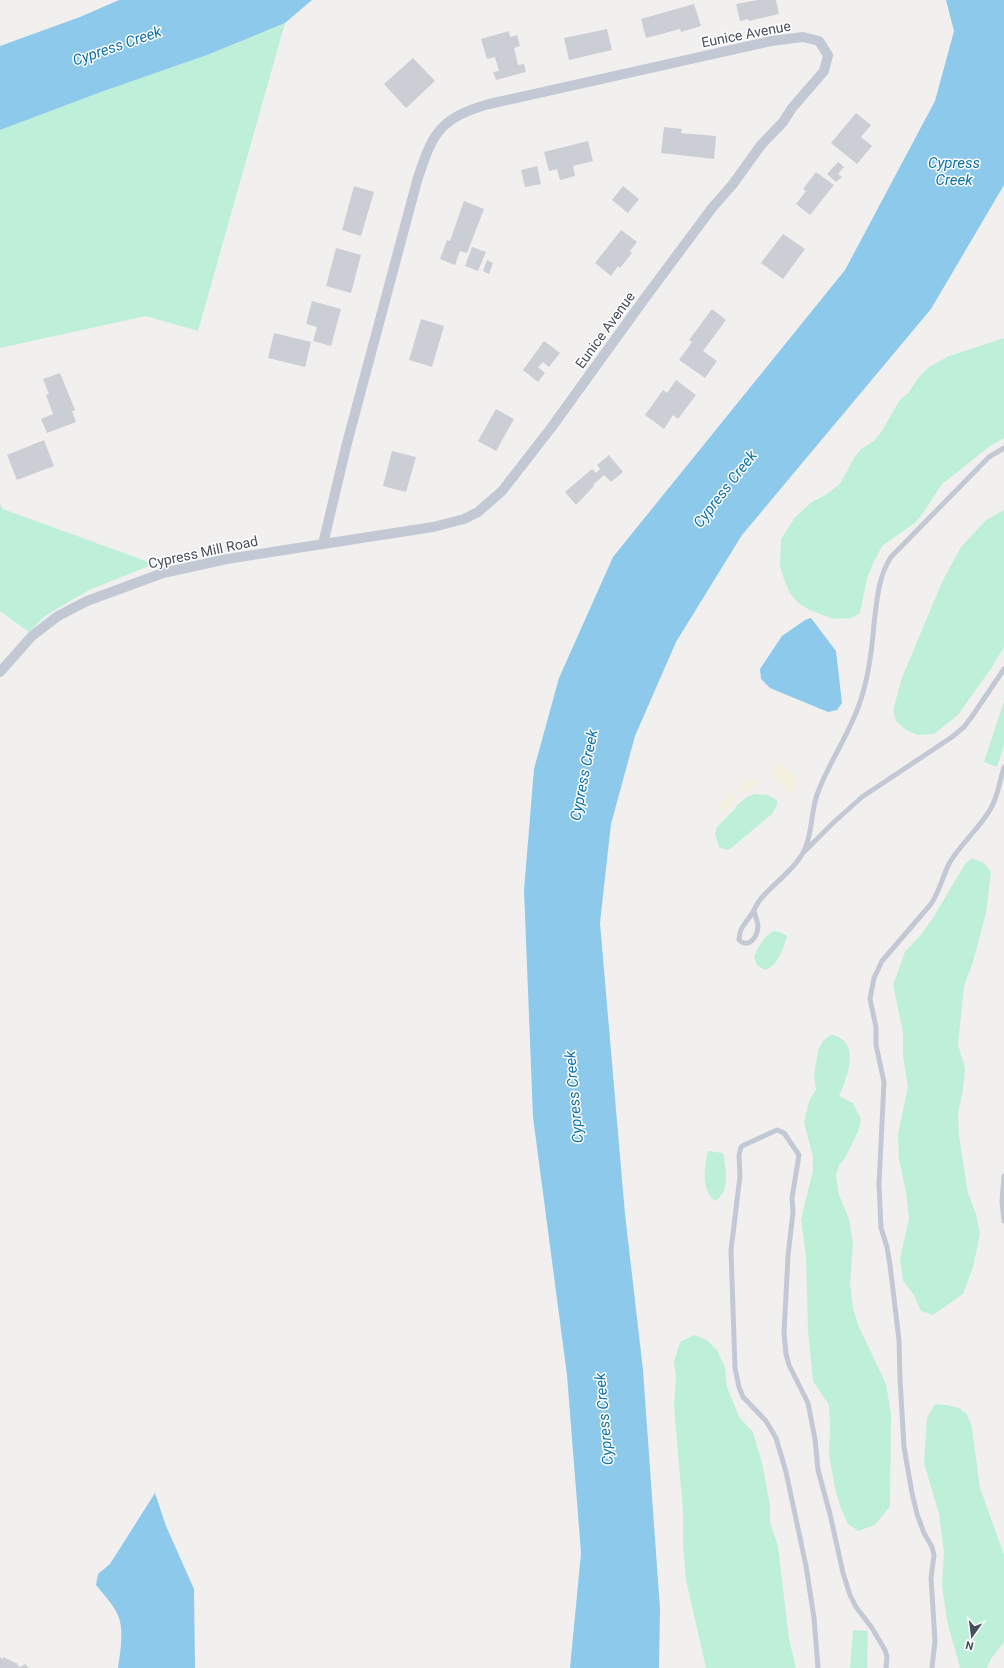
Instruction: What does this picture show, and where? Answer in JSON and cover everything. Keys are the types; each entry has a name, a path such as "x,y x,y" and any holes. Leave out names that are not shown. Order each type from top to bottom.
{"street":[{"name":"Eunice Avenue","path":"803,37 819,41 828,55 824,71 792,108 784,122 761,145 733,184 712,208 547,434 502,491 478,512 464,519 417,530 323,544 347,443 417,181 427,150 434,135 445,123 458,114 489,104 771,41 803,37"},
{"name":"Cypress Mill Road","path":"0,672 32,636 58,616 87,601 163,573 226,559 323,544"}],"lane":[{"path":"802,855 809,836 814,803 846,736 861,699 868,667 879,589 884,569 891,557 989,457 1004,448"},
{"path":"754,911 758,926 757,932 752,942 747,944 742,943 739,940 740,930 759,902 802,855 833,823 862,797 952,737 964,727 1004,669"},
{"path":"932,1668 934,1641 931,1578 934,1555 932,1547 924,1533 917,1514 904,1447 899,1340 890,1264 881,1228 879,1161 884,1082 876,1045 876,1027 870,999 874,978 882,961 931,904 949,864 957,851 981,824 992,807 1004,767"},
{"path":"818,1668 814,1618 806,1566 786,1472 776,1438 766,1421 743,1397 734,1368 731,1250 740,1176 739,1156 741,1147 777,1130 784,1133 799,1155 792,1198 793,1212 788,1256 784,1333 786,1354 789,1365 808,1403 815,1439 818,1470 830,1514 843,1573 856,1606 872,1628 885,1650 887,1657 886,1668"},
{"path":"1004,1176 1002,1201 1004,1221"}],"green space":[{"path":"285,23 198,331 146,316 0,348 0,130 101,92 207,55"},
{"path":"1004,338 1004,438 990,446 942,484 916,522 882,546 867,579 860,613 851,618 833,619 810,610 798,603 790,593 780,567 781,539 796,516 812,502 827,494 840,484 854,458 861,449 874,441 882,431 899,401 909,392 918,378 929,367 949,356"},
{"path":"0,504 3,509 154,564 89,590 45,616 29,632 0,611"},
{"path":"1004,510 1004,647 992,667 958,715 934,734 917,735 906,730 896,721 893,710 902,678 942,582 961,547 986,520"},
{"path":"1004,701 1004,745 997,767 984,762"},
{"path":"755,794 768,795 777,800 777,805 772,814 730,849 726,850 719,847 715,834 717,827 737,805 747,797"},
{"path":"972,858 984,863 991,872 986,913 973,962 964,986 958,1045 965,1068 963,1090 958,1113 959,1136 968,1193 976,1214 980,1234 973,1267 963,1294 933,1315 921,1311 914,1295 903,1281 900,1259 909,1218 906,1192 899,1160 898,1134 908,1087 903,1056 903,1032 893,985 905,952 920,936 933,918 965,864"},
{"path":"773,931 780,932 787,936 782,951 774,965 765,970 757,965 754,957 761,942"},
{"path":"832,1035 841,1039 847,1045 850,1052 850,1061 846,1080 839,1096 853,1103 861,1119 858,1132 845,1158 839,1165 836,1175 839,1195 849,1219 853,1244 850,1283 853,1308 859,1327 886,1384 891,1414 890,1506 875,1525 858,1531 848,1524 840,1506 829,1455 829,1405 813,1381 808,1330 806,1255 801,1220 813,1170 813,1157 804,1122 810,1099 816,1090 814,1075 818,1051 823,1041"},
{"path":"708,1151 723,1153 726,1173 723,1192 715,1201 707,1191 705,1178 705,1163"},
{"path":"694,1335 707,1340 717,1350 725,1367 727,1387 739,1417 753,1432 762,1463 770,1505 770,1522 778,1546 789,1639 796,1668 706,1668 686,1580 683,1546 683,1511 674,1407 676,1377 674,1361 680,1342"},
{"path":"935,1404 959,1408 967,1414 972,1428 980,1488 1004,1555 1004,1642 991,1659 987,1668 960,1668 947,1621 942,1585 944,1552 939,1514 924,1463 927,1418"},
{"path":"853,1630 868,1631 867,1668 850,1668"}],"sand":[{"path":"775,763 782,764 796,775 795,787 791,793 784,791 779,780 774,777 772,769"},
{"path":"755,779 757,781 757,785 752,787 746,793 740,792 739,789 742,782"},
{"path":"729,794 735,798 734,803 727,811 723,811 720,804"}],"water":[{"name":"Cypress Creek","path":"119,0 312,0 285,23 207,55 101,92 0,130 0,46 80,17"},
{"name":"Cypress Creek","path":"946,0 1004,0 1004,185 931,309 742,535 676,642 635,736 611,824 600,923 625,1214 643,1370 660,1609 659,1668 570,1668 581,1553 567,1375 533,1117 524,890 534,769 559,678 613,557 845,270 935,101 954,31"},
{"path":"811,618 836,651 842,703 837,710 828,712 770,688 761,679 760,669 782,636 805,620"},
{"path":"155,1493 166,1526 194,1589 195,1668 118,1668 121,1650 119,1618 112,1605 96,1585 98,1574 110,1564"}],"building":[{"path":"758,0 776,0 779,14 749,21 748,19 740,21 736,4"},
{"path":"694,4 701,26 681,32 680,29 646,38 641,19"},
{"path":"607,29 612,50 569,60 564,38"},
{"path":"509,31 510,37 517,35 520,46 514,48 518,65 524,64 526,72 496,80 493,72 499,71 495,57 487,59 481,39"},
{"path":"413,58 435,81 406,108 384,84"},
{"path":"856,113 871,125 861,137 872,146 857,164 831,143"},
{"path":"664,127 682,129 681,133 716,136 714,159 661,153"},
{"path":"588,141 593,161 573,166 575,176 560,180 557,169 549,171 544,152"},
{"path":"838,162 844,167 838,174 842,177 836,182 827,174"},
{"path":"537,166 541,184 525,187 521,170"},
{"path":"816,172 834,185 810,215 796,204 806,191 803,189"},
{"path":"354,186 374,192 361,236 342,230"},
{"path":"623,186 639,199 628,213 612,200"},
{"path":"464,201 484,209 467,253 460,251 455,265 440,259 447,240 450,241"},
{"path":"621,230 637,242 630,251 632,253 620,268 618,266 611,276 595,263"},
{"path":"783,234 805,249 783,279 761,263"},
{"path":"472,247 486,252 478,271 465,266"},
{"path":"336,248 361,255 351,293 326,286"},
{"path":"487,260 493,263 489,274 483,271"},
{"path":"312,301 341,309 331,346 313,341 317,327 306,324"},
{"path":"712,309 726,320 703,351 717,361 705,378 679,360 692,342 689,340"},
{"path":"421,319 444,326 432,367 409,360"},
{"path":"274,333 311,342 305,367 268,358"},
{"path":"544,341 560,353 549,367 543,362 538,367 545,373 538,382 523,370"},
{"path":"60,373 75,410 72,411 76,422 47,433 41,419 53,414 46,395 49,394 43,379"},
{"path":"676,380 696,395 678,419 673,415 664,429 645,415 663,390 667,393"},
{"path":"496,409 514,419 496,451 478,441"},
{"path":"44,440 54,466 17,480 7,455"},
{"path":"392,451 416,457 406,492 383,486"},
{"path":"609,455 623,472 611,482 604,475 593,485 594,486 576,505 565,492 592,469 596,473 600,469 597,465"},
{"path":"0,1657 18,1664 17,1665 20,1667 25,1664 29,1668 0,1668"}]}
